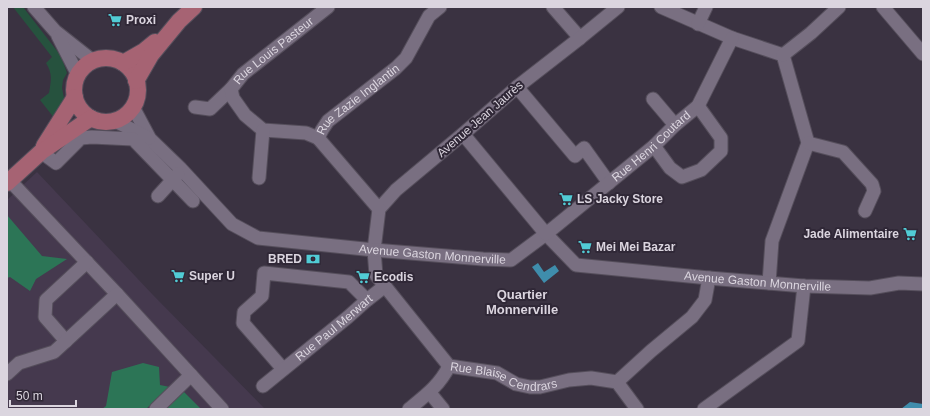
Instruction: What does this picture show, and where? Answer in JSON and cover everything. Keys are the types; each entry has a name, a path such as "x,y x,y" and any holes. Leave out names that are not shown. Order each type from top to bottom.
{"main road":[{"path":"136,82 150,55 194,7"},
{"path":"123,63 144,51 180,21"},
{"path":"100,58 108,58 123,63 134,74 138,90 133,107 122,117 115,121 108,122 100,122 84,114 78,106 74,86 78,75 84,67 100,58"},
{"path":"41,152 75,97"},
{"path":"8,182 41,152 92,119"}],"street":[{"name":"Rue Louis Pasteur","path":"263,130 245,115 233,98 232,89 243,74 328,7"},
{"name":"Rue Zazie Inglantin","path":"379,209 318,138 328,121 396,68 406,58 429,16 440,7"},
{"path":"552,7 580,38"},
{"name":"Avenue Jean Jaurès","path":"379,209 396,190 517,87 618,7"},
{"path":"661,7 732,38 783,55"},
{"path":"698,24 706,7"},
{"path":"783,55 811,33 839,7"},
{"path":"884,7 923,54"},
{"path":"40,9 55,31 78,75"},
{"path":"55,31 93,61"},
{"name":"Rue Henri Coutard","path":"546,234 654,146 675,125 698,106 732,38"},
{"path":"769,283 772,241 808,143 783,55"},
{"path":"517,87 574,156 584,148 609,182"},
{"path":"195,107 210,109 232,89"},
{"path":"653,99 675,125"},
{"path":"654,146 670,168 682,177 701,170 721,151 721,138 698,106"},
{"name":"Avenue Gaston Monnerville","path":"133,107 150,139"},
{"path":"92,119 92,137"},
{"name":"Avenue Gaston Monnerville","path":"115,121 150,139 181,169 228,228 258,238 374,250 511,260 546,234 576,265 804,286 870,288 899,283 923,284"},
{"path":"259,178 263,130 306,133 318,138"},
{"path":"463,134 546,234"},
{"path":"41,152 56,163 81,138 92,137 133,139 193,201"},
{"path":"808,143 843,152 872,184 874,191 865,211"},
{"path":"158,196 181,169"},
{"path":"8,182 14,185 87,262 222,409"},
{"path":"374,250 379,209"},
{"name":"Rue Blaise Cendrars","path":"374,250 376,275 449,366 497,373 516,384 530,387 540,387 569,380 591,378 617,382"},
{"path":"66,341 45,317 46,300 87,262"},
{"path":"283,370 243,323 244,312 262,296 264,273 349,282 367,300"},
{"path":"638,409 617,382 692,317 705,300 708,278"},
{"name":"Rue Paul Merwart","path":"263,386 385,286"},
{"path":"704,409 798,341 804,286"},
{"path":"7,374 19,363 54,352 117,294"},
{"path":"409,409 430,393 445,376 449,366"},
{"path":"156,409 191,375"},
{"path":"430,393 443,409"}],"shaded area":[{"path":"37,172 153,295 265,409 7,409 7,200"}],"green space":[{"path":"13,7 23,7 61,56 67,73 63,80 62,88 64,98 61,111 55,119 40,100 49,93 51,74 46,63 52,57"},
{"path":"7,215 42,256 67,259 36,279 30,291 10,277 7,278"},
{"path":"143,363 159,367 160,385 170,387 146,409 102,409 106,406 112,372"},
{"path":"183,391 201,409 165,409"}],"water":[{"path":"538,263 544,272 555,265 559,271 544,283 532,267"},
{"path":"910,402 923,404 923,409 901,409"}],"place":[{"name":"Proxi","path":"115,20"},
{"name":"LS Jacky Store","path":"566,199"},
{"name":"Jade Alimentaire","path":"910,234"},
{"name":"Mei Mei Bazar","path":"585,247"},
{"name":"BRED","path":"313,259"},
{"name":"Super U","path":"178,276"},
{"name":"Ecodis","path":"363,277"}],"district":[{"name":"Quartier Monnerville","path":"522,302"}]}
